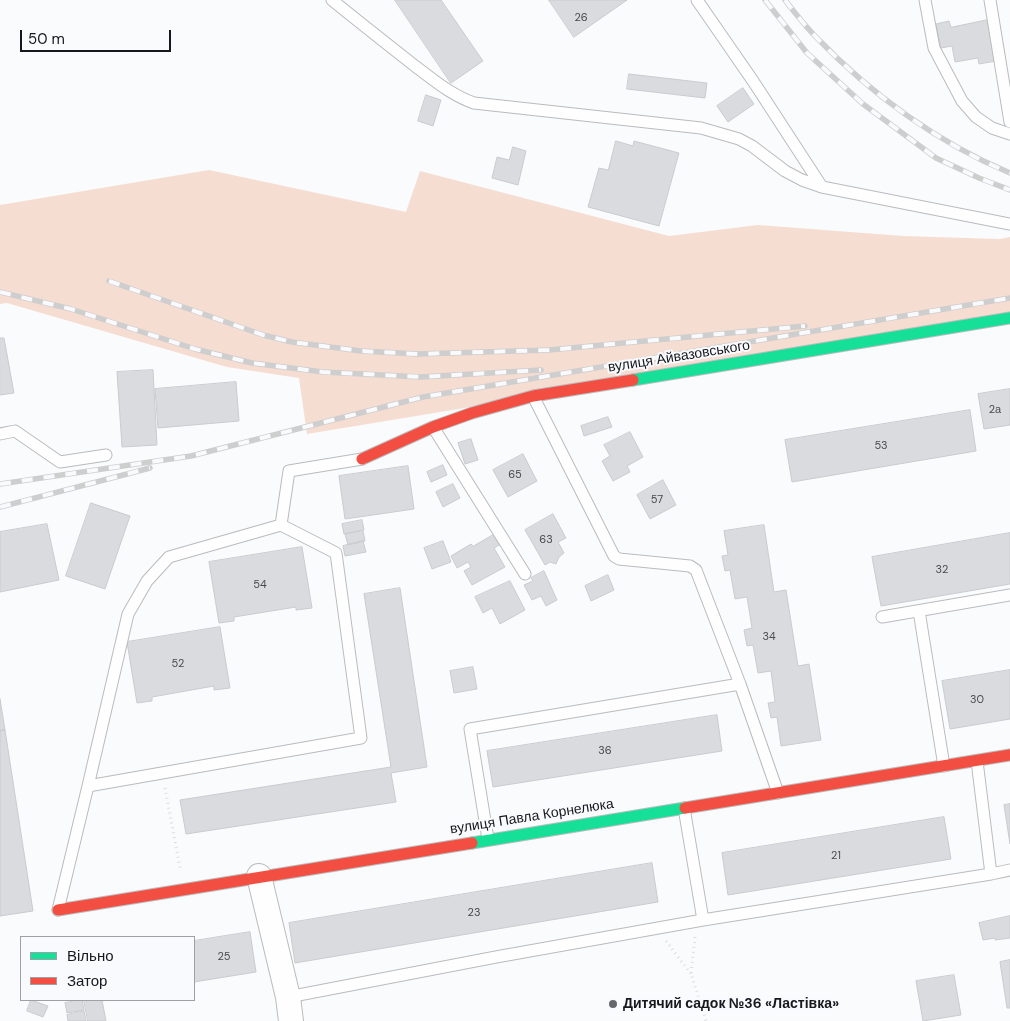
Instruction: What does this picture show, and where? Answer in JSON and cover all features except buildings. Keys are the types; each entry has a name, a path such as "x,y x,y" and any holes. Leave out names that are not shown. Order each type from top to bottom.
{"street":[{"name":"вулиця Айвазовського","path":"362,458 433,427 472,413 533,396 1010,318"},
{"name":"вулиця Павла Корнелюка","path":"58,910 1010,755"},
{"path":"259,876 288,997 291,1021"}],"lane":[{"path":"332,0 458,98 474,104 701,128 727,134 752,146 793,175 822,187 1010,224"},
{"path":"697,0 753,81 822,187"},
{"path":"925,0 934,48 962,101 976,118 992,128 1010,134"},
{"path":"990,0 1010,122"},
{"path":"533,396 614,556 619,559 690,566 696,570 740,684 778,793"},
{"path":"433,427 525,574"},
{"path":"0,434 15,431 60,462 106,455"},
{"path":"281,526 289,471 362,458"},
{"path":"58,910 128,614 146,581 169,558 281,526 336,553 360,738 88,786"},
{"path":"882,617 1010,595"},
{"path":"919,611 944,766"},
{"path":"488,839 470,729 740,684"},
{"path":"977,761 991,874"},
{"path":"684,808 700,921"},
{"path":"288,997 487,958 656,928 1010,870"}],"path":[{"path":"162,773 183,889"},
{"path":"691,974 700,921"},
{"path":"656,928 691,974 706,1021"}],"shaded area":[{"path":"209,170 406,212 420,171 669,236 758,225 903,236 1000,239 1010,237 1010,318 307,434 299,378 227,367 7,303 0,304 0,205"}],"railway":[{"path":"765,0 807,53 863,104 936,158 1010,190"},
{"path":"785,0 804,24 838,59 883,97 932,132 957,147 1010,173"},
{"path":"109,281 263,335 292,342 361,351 418,354 549,350 805,326"},
{"path":"0,292 71,309 195,349 252,363 323,372 421,377 541,370"},
{"path":"0,484 191,456 423,397 1010,298"},
{"path":"0,507 150,468"}],"traffic: fast":[{"path":"633,380 1010,318"},
{"path":"472,843 685,808"}],"traffic: jam":[{"path":"362,459 433,427 472,413 533,396 633,380"},
{"path":"685,808 1010,755"},
{"path":"58,910 472,843"}],"place":[{"name":"Дитячий садок №36 «Ластівка»","path":"613,1004"}]}
